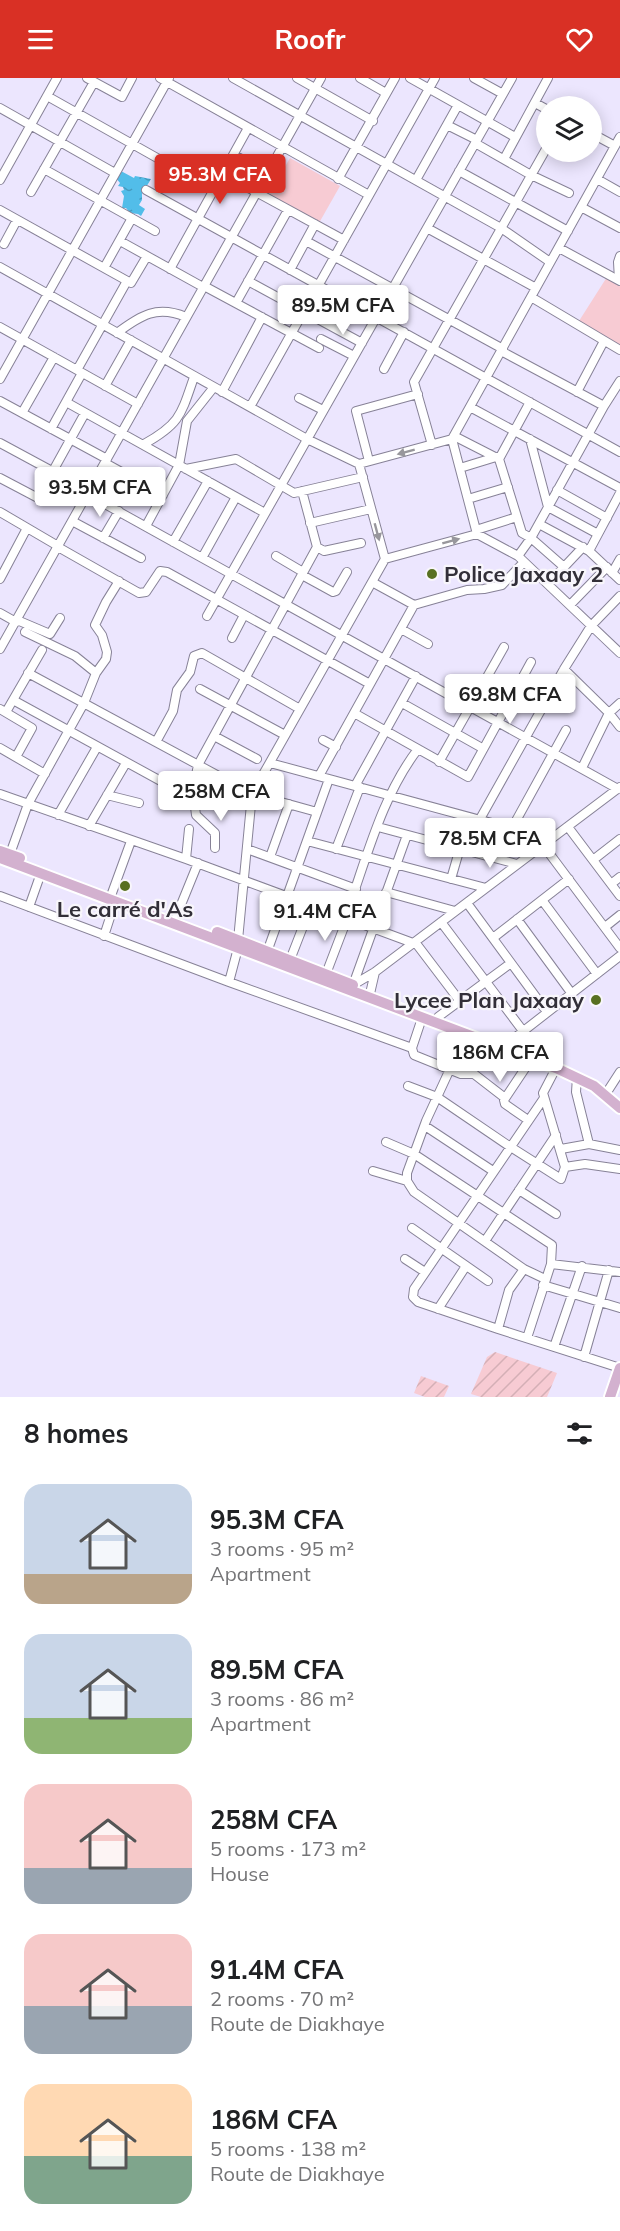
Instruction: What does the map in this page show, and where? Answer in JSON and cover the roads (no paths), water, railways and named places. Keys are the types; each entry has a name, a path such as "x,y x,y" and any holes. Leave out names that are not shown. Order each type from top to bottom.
{"main road":[{"path":"3,854 41,873 176,917 238,944 326,974 352,988"},
{"path":"3,854 370,995 422,1018 532,1058 594,1086 620,1108"},
{"path":"370,995 438,1017 580,1071 609,1089 620,1099"},
{"path":"610,1397 620,1368"},
{"path":"617,1397 620,1389"}],"street":[{"path":"0,180 57,78"},
{"path":"31,192 77,112 91,80 122,97 132,78"},
{"path":"233,78 501,228 550,262"},
{"path":"297,78 373,120"},
{"path":"0,649 321,78"},
{"path":"361,78 386,93"},
{"path":"338,179 395,78"},
{"path":"410,78 515,137"},
{"path":"250,407 435,78"},
{"path":"474,78 503,94"},
{"path":"207,616 512,78"},
{"path":"0,379 133,144 165,79 369,195"},
{"path":"504,159 535,103 545,79"},
{"path":"47,96 214,190"},
{"path":"416,180 458,105"},
{"path":"0,108 115,173"},
{"path":"447,125 531,175 569,193"},
{"path":"170,269 248,128"},
{"path":"618,647 591,626 521,559 477,532 453,438 620,137"},
{"path":"602,139 615,146"},
{"path":"234,155 267,173"},
{"path":"432,445 414,382 538,162"},
{"path":"44,169 155,231"},
{"path":"459,171 568,231"},
{"path":"223,174 344,240"},
{"path":"597,179 620,192"},
{"path":"146,190 588,434 619,448"},
{"path":"581,207 620,228"},
{"path":"0,210 131,284 147,256"},
{"path":"236,303 288,210"},
{"path":"104,268 132,218"},
{"path":"4,244 17,220"},
{"path":"290,270 315,224"},
{"path":"427,228 536,288"},
{"path":"120,241 291,333 354,356"},
{"path":"306,241 604,406"},
{"path":"559,248 619,280"},
{"path":"619,280 620,256"},
{"path":"0,267 194,377 307,439 359,464 453,438 497,458 522,533 564,567"},
{"path":"51,429 103,325 128,281"},
{"path":"248,281 362,343"},
{"path":"531,297 620,350"},
{"path":"117,333 139,318 158,311 172,311 186,317"},
{"path":"222,392 262,317"},
{"path":"0,327 138,404"},
{"path":"384,369 404,332"},
{"path":"105,386 131,340"},
{"path":"577,392 604,341"},
{"path":"22,413 54,357"},
{"path":"146,526 182,467 184,418 194,377"},
{"path":"372,582 414,605 466,590 502,585 521,559 588,434 620,381"},
{"path":"144,444 184,418 214,387"},
{"path":"369,461 356,411 418,394"},
{"path":"300,398 323,411"},
{"path":"0,401 71,439 163,495"},
{"path":"66,402 265,513"},
{"path":"460,468 497,458 530,402"},
{"path":"470,406 620,488"},
{"path":"0,478 38,498 85,413"},
{"path":"530,439 548,507 598,534"},
{"path":"0,443 53,471 119,512 619,788 352,988"},
{"path":"182,467 236,459 294,493 363,477"},
{"path":"359,464 385,559"},
{"path":"173,542 208,481"},
{"path":"468,499 508,487"},
{"path":"558,490 607,518"},
{"path":"215,848 215,833 196,815 193,790 198,765 316,547 302,491"},
{"path":"548,585 564,567 586,549 598,534 620,493"},
{"path":"202,558 236,497"},
{"path":"310,523 371,508"},
{"path":"0,512 142,594 158,573 163,571 370,684"},
{"path":"103,538 119,512"},
{"path":"229,982 238,944 252,794 385,559 477,532 517,517"},
{"path":"72,521 141,558"},
{"path":"539,524 586,549 620,580"},
{"path":"0,579 27,528"},
{"path":"316,547 324,551 361,543"},
{"path":"276,556 333,592 336,591 347,572"},
{"path":"570,605 620,559"},
{"path":"3,854 84,703 96,673 106,659 107,652 102,635 95,625 119,581"},
{"path":"480,819 564,669 591,626 620,596"},
{"path":"319,776 414,605"},
{"path":"0,613 47,634 50,634 60,618"},
{"path":"232,638 244,615"},
{"path":"401,629 428,644"},
{"path":"25,632 75,657 96,673"},
{"path":"439,762 504,647"},
{"path":"16,757 32,728 3,711 13,700 42,650"},
{"path":"156,742 172,711 177,690 190,672 194,656 202,653 300,709"},
{"path":"354,713 468,777 531,662"},
{"path":"564,669 609,713 620,727"},
{"path":"28,673 252,794 318,812"},
{"path":"336,849 357,787 416,676"},
{"path":"200,689 285,735"},
{"path":"13,700 179,791"},
{"path":"402,703 482,748"},
{"path":"582,768 609,713 620,703"},
{"path":"512,828 566,730"},
{"path":"214,736 256,759"},
{"path":"323,740 336,747"},
{"path":"58,815 97,747"},
{"path":"0,748 45,774"},
{"path":"326,974 390,795 407,763 418,749"},
{"path":"89,826 126,763"},
{"path":"270,763 532,834 543,845 620,948"},
{"path":"267,952 329,779"},
{"path":"0,794 414,942 459,1000"},
{"path":"107,795 139,803"},
{"path":"194,799 229,802"},
{"path":"270,857 289,804"},
{"path":"451,879 470,817"},
{"path":"378,827 518,864"},
{"path":"568,827 620,896"},
{"path":"186,859 189,829"},
{"path":"352,988 407,835"},
{"path":"592,860 620,839"},
{"path":"104,936 131,841"},
{"path":"307,841 486,888"},
{"path":"247,849 356,889"},
{"path":"176,917 198,864"},
{"path":"29,907 41,873"},
{"path":"611,884 620,877"},
{"path":"493,938 568,879"},
{"path":"386,892 455,911"},
{"path":"0,896 412,1048"},
{"path":"542,900 597,974"},
{"path":"466,903 548,1012"},
{"path":"290,960 311,906"},
{"path":"605,927 620,915"},
{"path":"517,919 572,994"},
{"path":"441,922 524,1031"},
{"path":"508,1043 620,956"},
{"path":"438,1017 511,963"},
{"path":"370,995 375,972"},
{"path":"422,1018 412,1048 414,1055 461,1074 474,1074 505,1098"},
{"path":"462,1033 450,1069 414,1154 407,1173 407,1181 414,1192 544,1282 620,1308"},
{"path":"528,1120 505,1104 505,1098 532,1058"},
{"path":"408,1086 437,1097 560,1179 563,1178 565,1167 544,1098 544,1088 556,1068"},
{"path":"609,1089 620,1072"},
{"path":"577,1077 576,1092 589,1144"},
{"path":"544,1098 458,1222 414,1289 413,1297 418,1302 438,1309 620,1368"},
{"path":"425,1126 493,1171"},
{"path":"485,1241 556,1135"},
{"path":"386,1142 414,1154 503,1215 552,1245 551,1264 527,1338"},
{"path":"561,1149 589,1144 620,1150"},
{"path":"565,1167 585,1164 620,1169"},
{"path":"373,1171 407,1181"},
{"path":"519,1190 556,1214"},
{"path":"412,1227 488,1281"},
{"path":"405,1259 426,1272"},
{"path":"551,1264 620,1272"},
{"path":"438,1309 466,1266"},
{"path":"554,1347 582,1266"},
{"path":"498,1329 509,1290 524,1269"},
{"path":"584,1357 609,1270"}],"water":[{"path":"119,170 134,178 135,176 151,179 142,190 142,200 139,205 145,209 141,216 122,208 124,196 121,191 124,190 123,187 118,186 120,183 115,177"}],"place":[{"name":"Police Jaxaay 2","path":"432,574"},
{"name":"Le carré d'As","path":"125,886"},
{"name":"Lycee Plan Jaxaay","path":"596,1000"}]}
